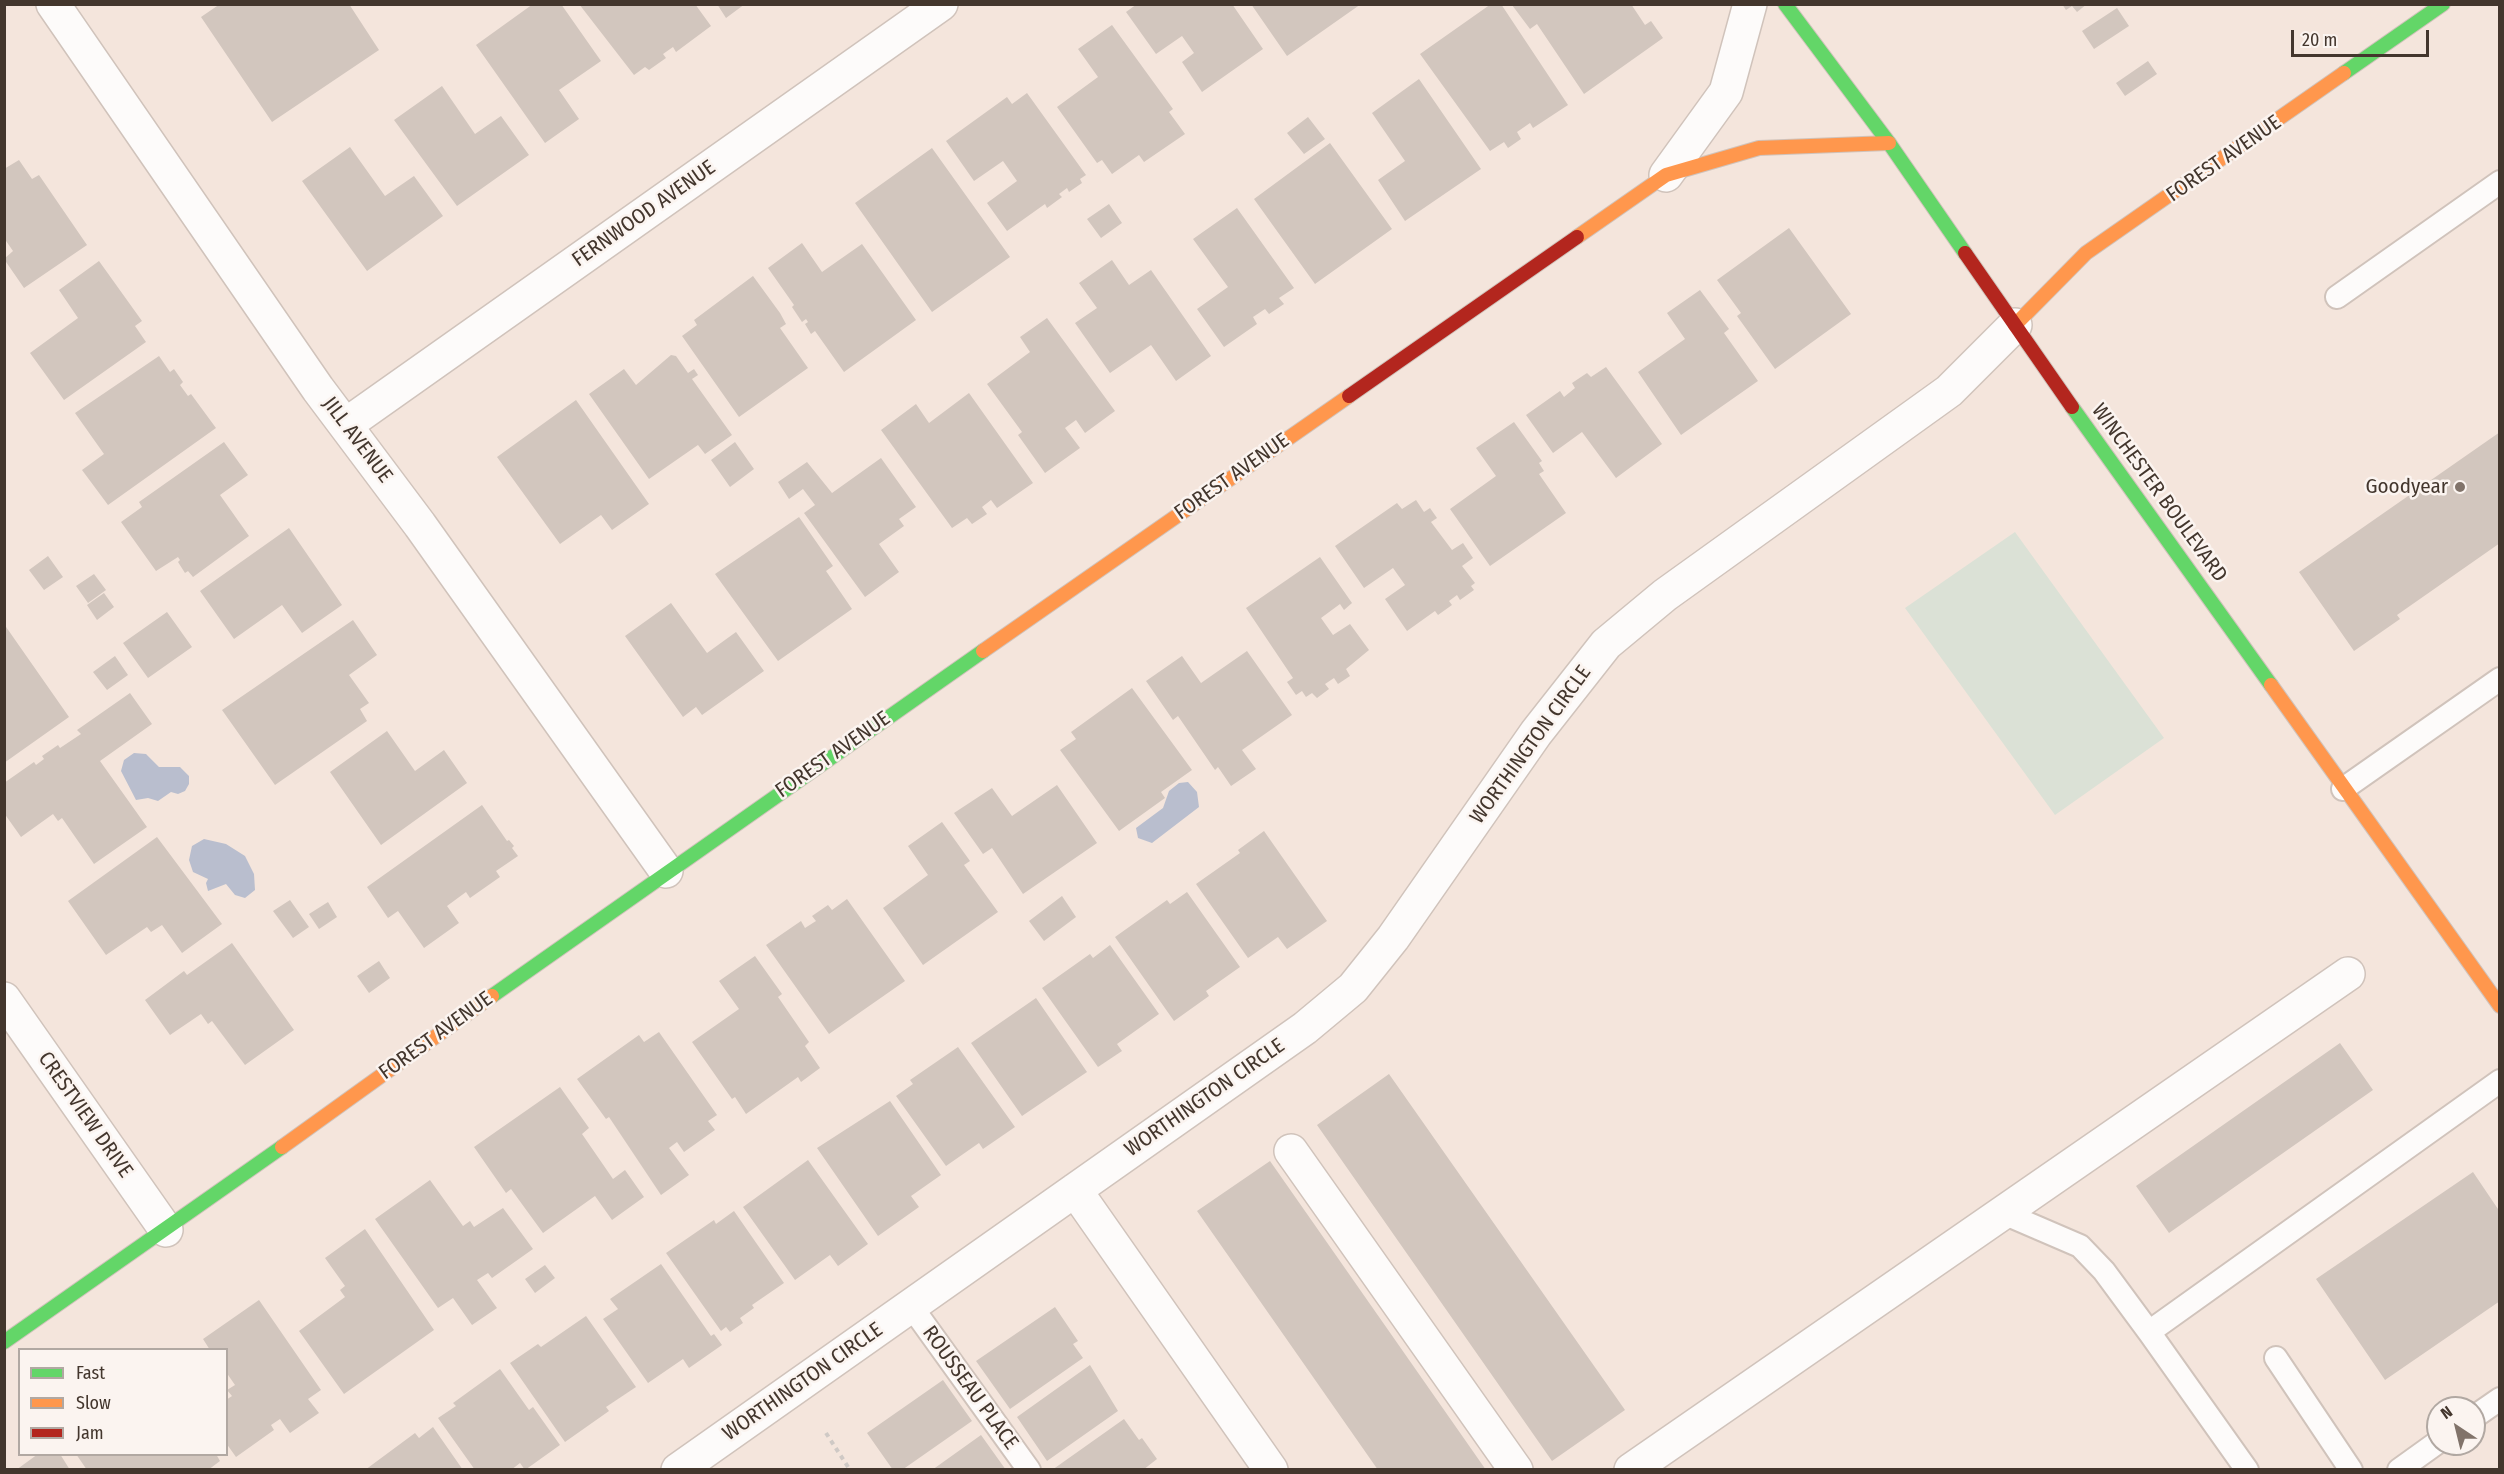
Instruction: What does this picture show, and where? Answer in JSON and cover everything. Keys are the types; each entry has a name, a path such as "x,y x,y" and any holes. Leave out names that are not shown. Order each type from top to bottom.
{"street":[{"name":"JILL AVENUE","path":"53,4 318,389 347,424 666,871"},
{"name":"FERNWOOD AVENUE","path":"347,424 941,4"},
{"name":"FOREST AVENUE","path":"1666,175 1725,92 1750,4"},
{"name":"WINCHESTER BOULEVARD","path":"1785,4 1889,143 2015,325 2499,1006"},
{"name":"FOREST AVENUE","path":"2015,325 2086,253 2443,4"},
{"name":"FOREST AVENUE","path":"4,1342 166,1230 666,871 1666,175 1759,148 1889,143"},
{"name":"WORTHINGTON CIRCLE","path":"678,1470 1305,1028 1353,988 1393,938 1536,733 1606,644 1665,595 1949,391 2015,325"},
{"path":"1631,1470 2348,974"},
{"name":"CRESTVIEW DRIVE","path":"4,999 166,1230"},
{"path":"1291,1151 1516,1470"},
{"path":"1075,1190 1271,1470"}],"lane":[{"path":"2337,297 2441,226 2499,182"},
{"path":"2343,789 2499,679"},
{"path":"2149,1332 2499,1081"},
{"path":"2001,1212 2080,1246 2104,1271 2247,1470"},
{"name":"ROUSSEAU PLACE","path":"911,1306 1029,1470"},
{"path":"2276,1358 2351,1470"},
{"path":"2486,1408 2499,1399"},
{"path":"2399,1470 2426,1451"}],"path":[{"path":"826,1433 850,1470"}],"shaded area":[{"path":"2015,532 2164,738 2055,815 1905,608"}],"water":[{"path":"134,753 146,754 159,767 180,767 189,776 189,784 185,791 178,794 171,792 158,801 148,798 136,800 121,771 124,760"},
{"path":"1188,782 1197,792 1199,807 1152,843 1138,838 1136,828 1163,808 1169,791 1179,783"},
{"path":"204,839 226,844 245,856 254,874 255,890 245,898 235,895 226,884 208,891 206,883 208,879 193,872 189,860 192,846"}],"building":[{"path":"220,4 349,4 379,50 272,122 201,17"},
{"path":"533,4 561,4 601,61 559,90 579,119 545,143 476,45"},
{"path":"579,4 695,4 711,26 676,52 673,47 663,54 666,58 649,70 645,67 634,75"},
{"path":"717,4 745,4 726,18"},
{"path":"1137,4 1232,4 1263,49 1202,92 1182,62 1194,53 1182,36 1156,54 1126,12"},
{"path":"1251,4 1361,4 1287,56"},
{"path":"1491,4 1501,4 1568,105 1533,128 1530,123 1517,132 1521,139 1508,148 1504,142 1490,151 1420,54"},
{"path":"1631,4 1645,25 1651,21 1663,38 1584,94 1537,24 1530,29 1512,5"},
{"path":"2062,4 2087,4 2077,12 2072,6 2066,10"},
{"path":"2117,8 2129,26 2094,49 2082,31"},
{"path":"1112,25 1173,109 1169,112 1185,134 1144,162 1139,155 1112,174 1102,160 1097,163 1057,107 1098,77 1078,49"},
{"path":"2148,61 2157,74 2125,96 2116,83"},
{"path":"1419,79 1481,169 1405,221 1378,180 1405,161 1372,113"},
{"path":"442,86 475,134 501,116 529,155 457,206 394,120"},
{"path":"1027,93 1086,175 1080,179 1082,183 1069,192 1067,188 1059,194 1062,197 1047,208 1045,204 1007,231 987,203 1017,181 1003,161 974,181 946,141 1007,97 1012,104"},
{"path":"1308,117 1325,139 1304,154 1287,133"},
{"path":"1330,143 1392,229 1315,284 1254,199"},
{"path":"350,147 385,196 414,176 443,216 367,271 302,181"},
{"path":"932,148 1010,257 932,312 855,203"},
{"path":"19,160 32,179 39,175 87,245 24,288 4,259 13,251 4,238 4,169"},
{"path":"1109,204 1122,223 1101,238 1087,219"},
{"path":"1237,208 1294,288 1279,298 1284,304 1269,314 1265,309 1253,317 1257,324 1224,347 1197,309 1228,287 1193,239"},
{"path":"1789,228 1851,314 1775,369 1737,316 1741,313 1717,280"},
{"path":"802,243 822,272 862,244 916,320 844,372 815,331 811,334 805,324 808,322 806,319 802,322 792,307 794,305 768,268"},
{"path":"1112,260 1129,285 1151,270 1211,356 1176,381 1151,345 1110,373 1075,323 1097,308 1079,283"},
{"path":"99,261 142,321 135,326 146,342 64,400 30,353 78,318 59,290"},
{"path":"753,276 780,313 786,324 780,328 808,368 739,417 682,336 697,325 694,320"},
{"path":"1700,290 1729,329 1724,333 1758,381 1681,435 1638,372 1685,339 1667,313"},
{"path":"1047,318 1115,411 1085,433 1076,420 1065,428 1080,448 1045,473 1018,435 1022,432 987,384 1030,352 1020,337"},
{"path":"671,355 676,356 688,373 694,369 698,375 692,379 732,435 705,454 698,445 649,479 589,394 624,369 636,385"},
{"path":"159,356 170,372 174,369 183,382 180,385 188,396 191,394 216,428 108,505 82,470 104,454 75,413"},
{"path":"1606,367 1662,444 1616,478 1582,432 1553,453 1526,415 1560,391 1564,397 1575,388 1572,383 1587,373 1591,377"},
{"path":"969,393 1033,483 997,508 991,500 982,507 987,514 972,524 967,518 952,528 881,430 916,404 929,423"},
{"path":"576,400 649,504 612,530 601,515 560,544 497,457"},
{"path":"1514,422 1542,461 1539,463 1544,471 1539,474 1566,513 1490,566 1450,509 1496,476 1476,448"},
{"name":"Goodyear","path":"2500,432 2500,543 2397,615 2400,619 2354,651 2299,572"},
{"path":"224,442 248,475 220,495 249,536 193,577 188,571 185,573 178,562 180,560 178,557 156,571 121,522 142,507 139,502"},
{"path":"735,442 754,469 730,487 711,460"},
{"path":"881,458 916,507 899,519 904,526 879,544 899,572 865,597 804,513 815,505 803,489 789,499 778,482 807,462 832,493"},
{"path":"1416,500 1424,512 1430,508 1437,518 1431,522 1452,550 1463,543 1473,558 1462,566 1475,583 1471,586 1474,590 1460,600 1457,595 1449,601 1452,605 1438,615 1435,611 1407,631 1385,599 1405,585 1393,568 1364,588 1335,546 1397,503 1402,509"},
{"path":"799,517 833,566 826,571 852,609 778,661 715,574"},
{"path":"289,528 342,605 302,633 282,605 234,639 200,591"},
{"path":"48,556 63,577 44,590 29,570"},
{"path":"1320,557 1352,603 1344,610 1340,604 1321,618 1333,635 1350,624 1369,650 1346,669 1350,676 1338,684 1334,678 1325,684 1329,689 1317,698 1312,693 1306,697 1302,691 1296,695 1287,682 1293,678 1246,608"},
{"path":"94,574 106,590 88,603 76,586"},
{"path":"104,593 114,607 97,620 87,605"},
{"path":"671,603 707,653 736,632 764,671 702,715 696,707 683,717 625,636"},
{"path":"167,612 192,647 148,678 123,643"},
{"path":"353,620 377,655 349,675 369,703 360,709 367,721 275,785 222,710"},
{"path":"4,624 69,717 4,763"},
{"path":"1247,651 1292,715 1242,750 1256,769 1231,786 1218,767 1215,770 1178,716 1173,720 1146,681 1182,656 1201,683"},
{"path":"115,656 128,675 107,690 93,672"},
{"path":"1132,688 1192,770 1161,792 1165,798 1119,831 1060,750 1076,739 1071,732"},
{"path":"130,693 152,724 100,761 147,827 94,864 62,818 58,821 53,814 21,837 4,813 4,783 34,762 36,765 44,759 42,756 58,745 60,748 81,734 77,730"},
{"path":"387,731 415,771 444,750 467,783 381,845 330,772"},
{"path":"1057,785 1097,843 1023,894 992,848 983,854 954,813 992,788 1012,816"},
{"path":"482,805 507,841 509,840 514,846 512,848 518,856 496,871 500,877 470,898 466,892 447,906 459,923 424,948 398,911 388,918 367,887"},
{"path":"942,822 970,861 964,865 998,912 923,965 883,908 928,875 908,846"},
{"path":"1264,831 1327,921 1287,949 1278,937 1248,958 1196,884 1240,853 1238,850"},
{"path":"157,837 222,924 182,953 162,925 151,932 147,927 106,955 68,901"},
{"path":"1187,892 1240,967 1206,991 1209,996 1174,1021 1115,937 1167,900 1170,904"},
{"path":"1062,896 1076,917 1044,941 1029,921"},
{"path":"847,899 905,981 829,1034 766,945 801,921 805,928 816,921 812,916 828,905 832,910"},
{"path":"290,900 309,927 293,938 273,911"},
{"path":"328,902 337,917 319,929 309,914"},
{"path":"232,943 294,1030 245,1065 212,1021 208,1024 201,1014 170,1035 145,1000 184,971 187,975"},
{"path":"1110,945 1159,1014 1117,1044 1122,1051 1098,1067 1042,988 1090,954 1093,958"},
{"path":"755,956 782,994 778,997 809,1042 805,1046 820,1068 801,1082 798,1077 746,1114 735,1097 732,1099 692,1042 739,1009 719,981"},
{"path":"379,961 390,978 369,993 357,976"},
{"path":"1036,998 1087,1072 1022,1116 971,1043"},
{"path":"659,1032 717,1115 708,1121 715,1130 684,1152 677,1142 669,1148 689,1175 661,1195 609,1117 606,1119 577,1079 639,1035 644,1042"},
{"path":"2340,1043 2373,1090 2169,1233 2136,1186"},
{"path":"958,1047 1015,1127 983,1149 979,1143 946,1166 896,1096 913,1084 910,1080"},
{"path":"1389,1074 1625,1410 1552,1461 1317,1125"},
{"path":"560,1087 589,1128 582,1134 613,1179 625,1170 644,1197 612,1220 595,1196 543,1233 511,1189 506,1193 474,1147"},
{"path":"890,1101 941,1175 911,1196 919,1207 878,1236 817,1148"},
{"path":"808,1160 868,1244 838,1266 830,1255 795,1280 743,1207"},
{"path":"1270,1161 1486,1470 1378,1470 1197,1211"},
{"path":"2473,1172 2500,1212 2500,1301 2385,1380 2316,1279"},
{"path":"430,1180 463,1226 470,1221 474,1227 503,1208 533,1249 492,1278 488,1273 477,1280 497,1308 472,1325 453,1298 438,1308 375,1219"},
{"path":"734,1211 784,1283 752,1305 754,1308 740,1318 743,1323 730,1332 726,1327 721,1331 666,1253 714,1220 716,1224"},
{"path":"365,1229 434,1330 344,1394 299,1331 345,1297 340,1290 345,1286 325,1258"},
{"path":"661,1264 711,1336 714,1334 722,1345 689,1368 683,1359 648,1383 603,1319 618,1309 610,1299"},
{"path":"545,1265 555,1278 535,1293 525,1279"},
{"path":"259,1300 321,1390 308,1399 319,1413 290,1433 280,1419 271,1425 274,1430 236,1457 228,1446 228,1399 232,1396 228,1389 235,1385 228,1375 228,1348 209,1348 203,1339"},
{"path":"1055,1307 1078,1341 1073,1344 1083,1358 1010,1409 976,1361"},
{"path":"586,1316 636,1387 606,1407 609,1411 565,1442 510,1363 538,1344 541,1347"},
{"path":"1090,1365 1118,1411 1047,1461 1017,1417"},
{"path":"500,1369 529,1410 533,1407 560,1445 525,1470 520,1463 511,1470 475,1470 438,1418 456,1406 453,1403"},
{"path":"943,1380 972,1421 902,1470 893,1470 867,1433"},
{"path":"1124,1419 1157,1459 1143,1470 1052,1470"},
{"path":"433,1427 463,1470 365,1470 415,1433 419,1438"},
{"path":"981,1435 1006,1470 932,1470"},
{"path":"35,1456 61,1456 70,1470 16,1470"},
{"path":"77,1456 217,1456 220,1461 208,1470 87,1470"}],"traffic: fast":[{"path":"1785,4 1889,143 1965,253"},
{"path":"2344,73 2443,4"},
{"path":"2072,407 2271,685"},
{"path":"492,996 983,651"},
{"path":"4,1342 282,1147"}],"traffic: slow":[{"path":"2015,325 2086,253 2344,73"},
{"path":"1577,237 1666,175 1759,148 1889,143"},
{"path":"983,651 1349,396"},
{"path":"2271,685 2500,1006"},
{"path":"282,1147 492,996"}],"traffic: jam":[{"path":"1349,396 1577,237"},
{"path":"1965,253 2072,407"}],"place":[{"name":"Goodyear","path":"2460,487"}]}
